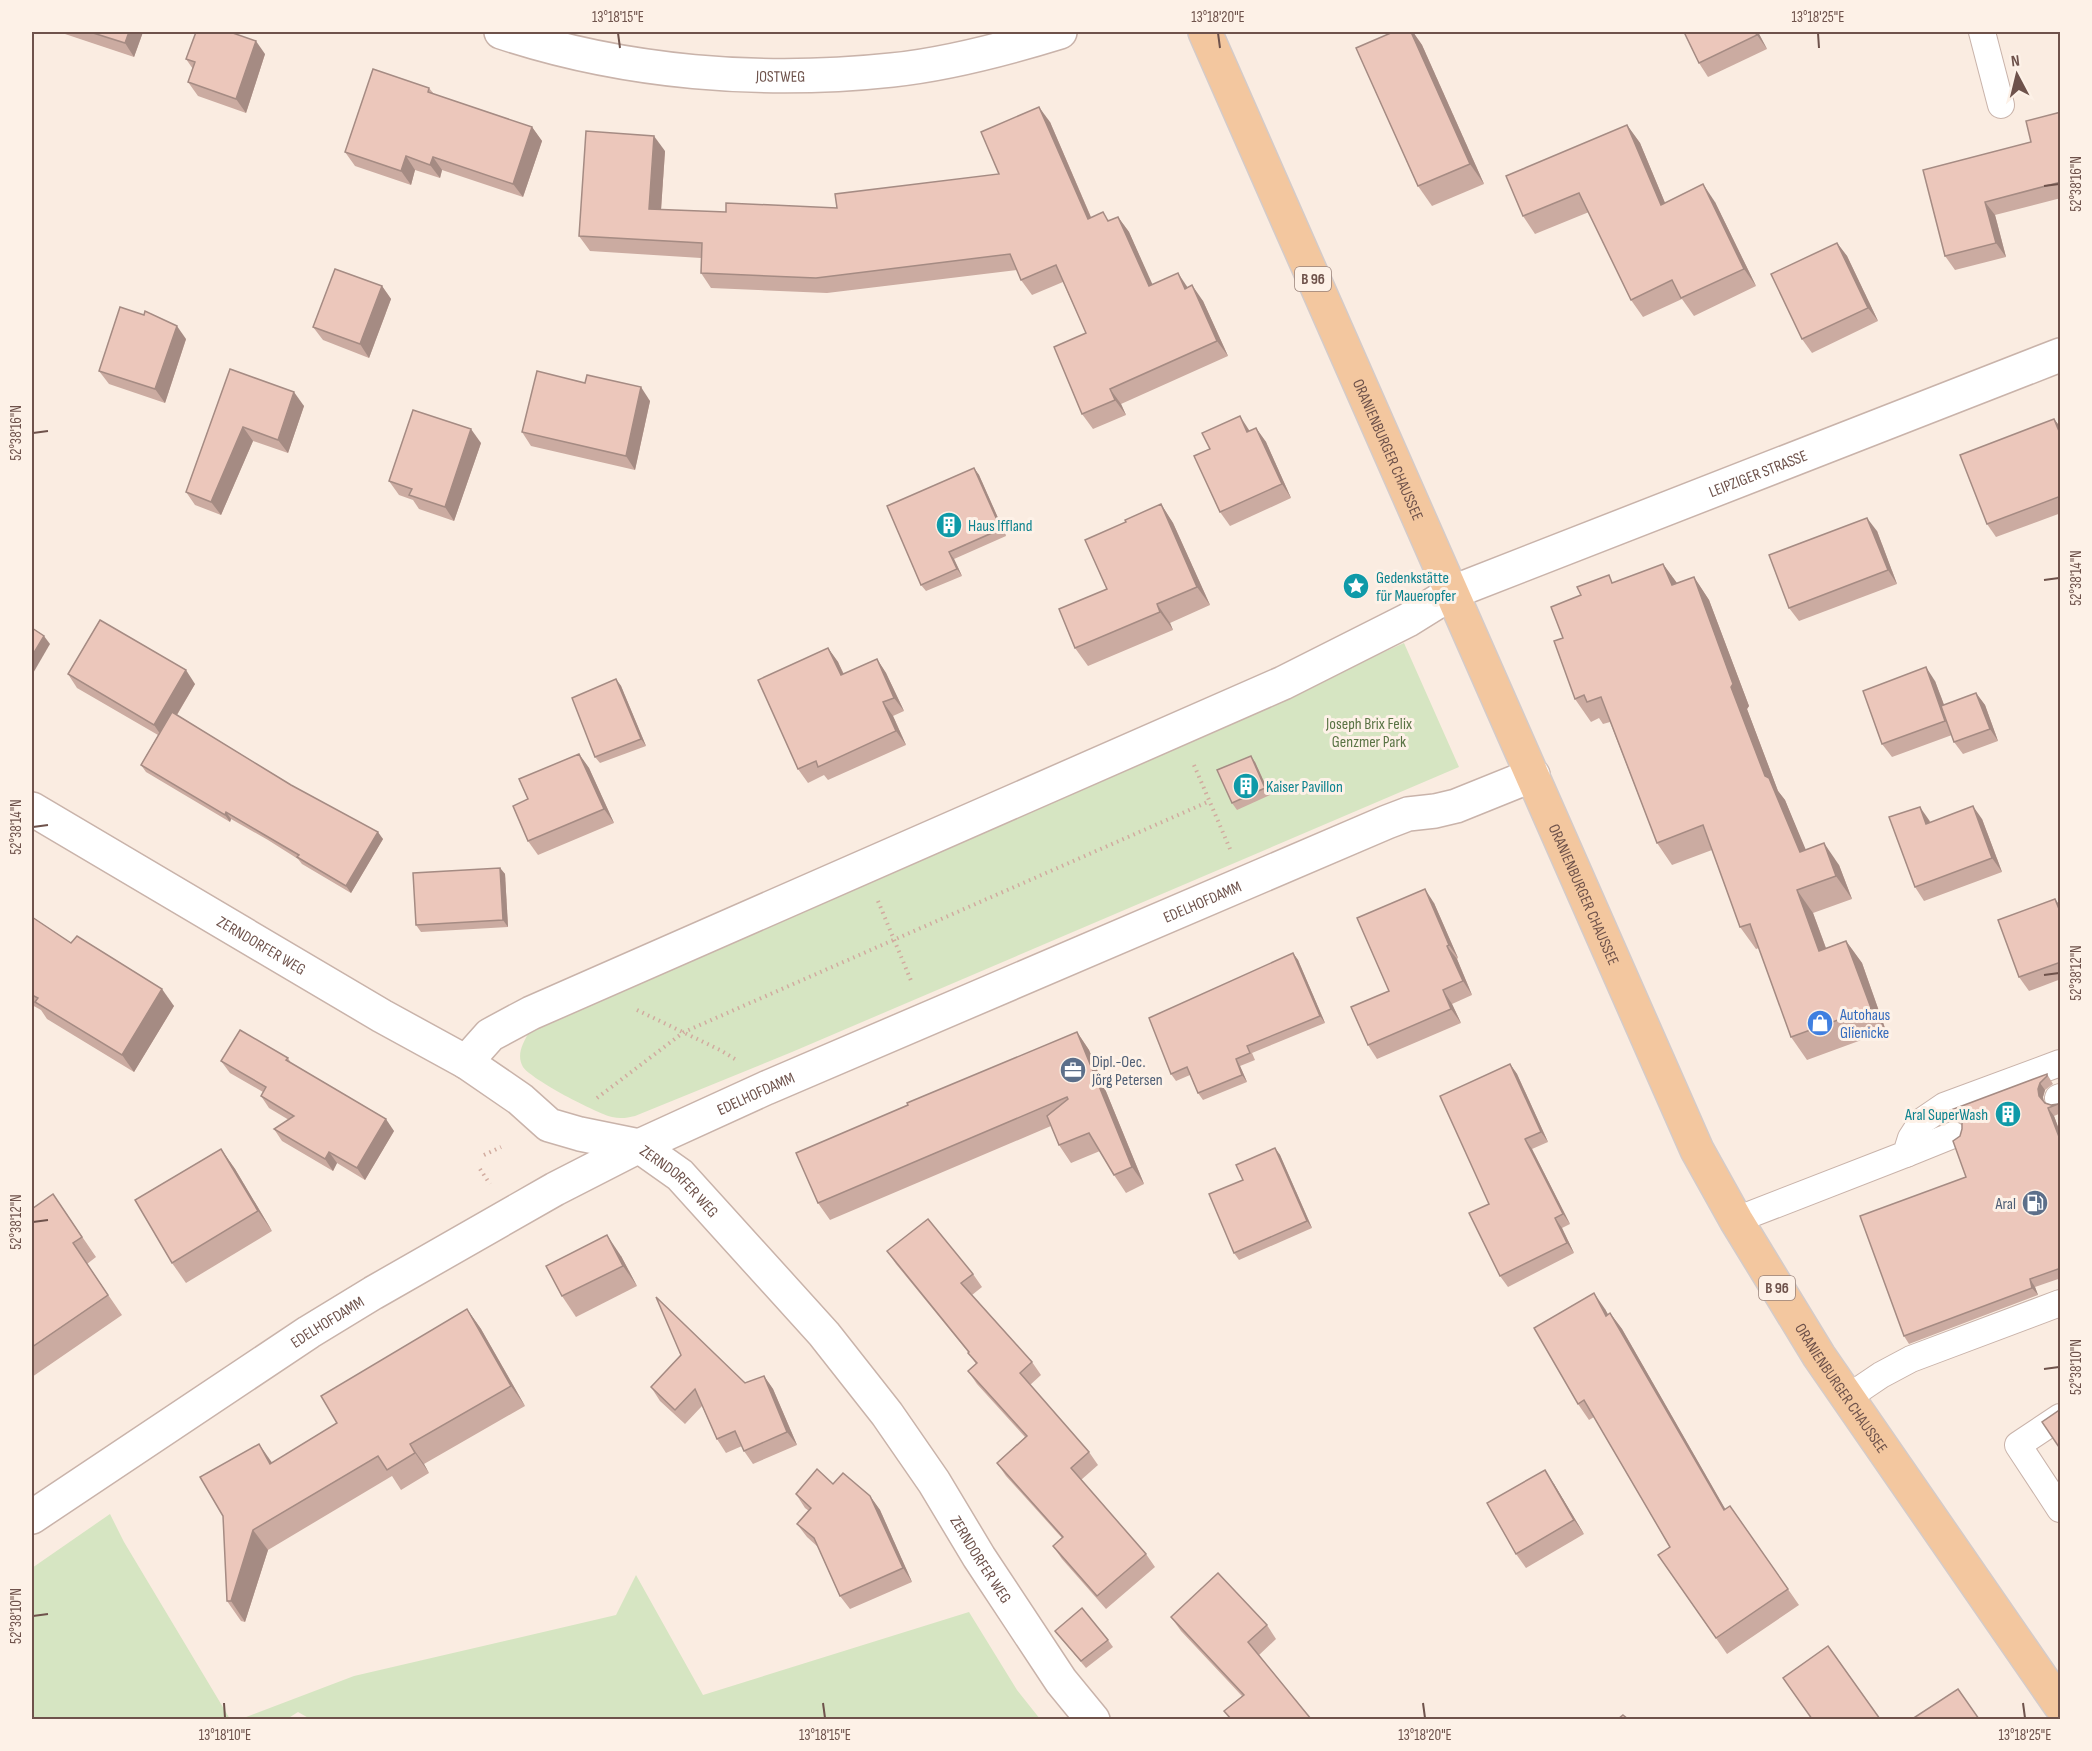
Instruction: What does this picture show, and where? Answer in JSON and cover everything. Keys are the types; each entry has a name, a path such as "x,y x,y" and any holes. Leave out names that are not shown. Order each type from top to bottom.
{"main road":[{"name":"ORANIENBURGER CHAUSSEE","path":"1205,32 1697,1150 1736,1220 1847,1398 2061,1705"}],"street":[{"name":"JOSTWEG","path":"501,32 554,48 599,58 653,67 749,74 824,74 892,70 1011,47 1060,32"},
{"name":"LEIPZIGER STRASSE","path":"1453,592 2061,355"},
{"path":"466,1062 490,1035 531,1013 1283,683 1408,620 1453,592"},
{"name":"EDELHOFDAMM","path":"32,1517 318,1327 555,1189 639,1146 777,1083 1387,822 1408,814 1435,812 1456,806 1533,775"},
{"name":"ZERNDORFER WEG","path":"32,809 382,1016 466,1062 520,1099 549,1125 639,1146 680,1174 824,1334 901,1433 1061,1681 1093,1719"}],"lane":[{"path":"1982,32 2001,105"},
{"path":"1906,1154 1911,1138 1922,1121 1944,1106 2061,1063"},
{"path":"1736,1220 1953,1135"},
{"path":"1847,1398 1881,1375 1911,1359 2061,1303"},
{"path":"2061,1417 2018,1445 2061,1509"}],"path":[{"path":"1192,760 1232,852"},
{"path":"596,1100 684,1032 1210,801"},
{"path":"877,899 914,989"},
{"path":"634,1009 720,1050 743,1064"},
{"path":"484,1155 501,1147"}],"green space":[{"name":"Joseph Brix Felix Genzmer Park","path":"1404,643 1459,767 792,1052 635,1116 615,1118 593,1109 538,1080 521,1063 520,1054 529,1032"},
{"path":"110,1514 124,1542 230,1719 32,1719 32,1568"},
{"path":"636,1575 703,1695 969,1612 1017,1690 1040,1719 312,1720 298,1712 287,1719 241,1719 354,1676 616,1615"}],"building":[{"path":"90,32 129,32 125,43"},
{"path":"196,32 230,32 256,41 236,99 188,82 195,62 186,59"},
{"path":"1393,32 1411,32 1470,164 1418,186 1356,48"},
{"path":"1684,32 1755,32 1757,35 1699,63"},
{"path":"373,69 429,88 428,92 532,127 513,184 433,157 430,165 406,156 401,171 345,152"},
{"path":"1039,107 1088,219 1103,212 1108,221 1118,217 1149,286 1178,273 1185,289 1192,285 1217,341 1110,389 1115,400 1082,414 1054,347 1086,333 1056,265 1021,280 1010,254 816,278 701,273 702,243 579,236 586,131 654,136 649,209 726,212 726,203 837,208 835,194 999,174 981,132"},
{"path":"2061,112 2061,182 1985,202 1996,243 1945,256 1923,170 2031,142 2026,121"},
{"path":"1627,125 1661,205 1703,184 1744,269 1681,298 1672,280 1631,300 1579,193 1523,216 1506,176"},
{"path":"1837,243 1868,308 1802,339 1771,274"},
{"path":"335,269 382,286 360,344 313,327"},
{"path":"120,307 144,315 145,311 177,326 155,389 99,371"},
{"path":"230,369 294,392 278,440 243,427 211,502 186,492"},
{"path":"537,371 585,383 587,375 641,387 626,456 522,432"},
{"path":"413,410 471,429 445,507 409,495 412,489 389,481"},
{"path":"1240,416 1247,432 1256,428 1282,484 1220,512 1194,456 1210,449 1202,433"},
{"path":"2054,419 2061,436 2061,496 1987,524 1960,455"},
{"name":"Haus Iffland","path":"974,468 1001,529 949,552 957,569 921,585 887,506"},
{"path":"1161,504 1197,587 1157,604 1160,612 1075,648 1059,609 1107,589 1085,540"},
{"path":"1867,518 1888,570 1789,608 1769,555"},
{"path":"1663,564 1672,585 1694,577 1733,684 1731,687 1765,776 1769,778 1800,852 1824,843 1836,876 1797,890 1819,951 1846,941 1871,1008 1791,1037 1750,924 1740,927 1703,825 1657,843 1601,697 1587,702 1584,695 1575,699 1554,641 1563,638 1551,607 1581,595 1577,587 1609,575 1612,583"},
{"path":"100,620 186,670 154,725 68,674"},
{"path":"32,628 44,636 32,656"},
{"path":"828,648 841,675 877,659 894,698 883,702 896,731 818,767 816,761 798,769 758,680"},
{"path":"1926,667 1945,721 1882,744 1863,691"},
{"path":"616,679 641,739 595,757 572,698"},
{"path":"1976,693 1990,729 1954,742 1941,706"},
{"path":"172,712 291,785 378,832 346,886 297,857 299,855 226,812 225,815 141,765"},
{"path":"579,754 604,809 528,841 513,806 528,799 519,779"},
{"name":"Kaiser Pavillon","path":"1251,756 1265,788 1232,803 1217,770"},
{"path":"1973,806 1992,858 1915,887 1889,817 1920,807 1926,824"},
{"path":"500,868 503,920 416,925 413,873"},
{"path":"1425,889 1463,981 1443,990 1451,1009 1368,1045 1351,1007 1389,991 1357,918"},
{"path":"2055,899 2061,914 2061,962 2019,977 1998,920"},
{"path":"32,917 71,943 77,936 162,989 122,1055 35,1002 38,998 32,995"},
{"path":"1293,953 1320,1016 1247,1046 1250,1053 1236,1059 1242,1075 1198,1093 1187,1067 1171,1074 1149,1018"},
{"path":"240,1030 386,1119 357,1168 329,1152 325,1159 274,1129 294,1116 261,1096 266,1087 221,1061"},
{"path":"1077,1032 1132,1167 1114,1175 1089,1133 1059,1145 1047,1116 1068,1099 1067,1097 818,1203 796,1153 908,1105 907,1103"},
{"path":"1510,1064 1541,1132 1525,1139 1563,1214 1555,1218 1567,1243 1500,1276 1469,1213 1489,1204 1440,1096"},
{"path":"2047,1074 2038,1089 2039,1096 2045,1103 2058,1104 2048,1108 2061,1142 2061,1268 2030,1279 2032,1288 1904,1336 1860,1216 1966,1177 1953,1141 1960,1136 1962,1122 1956,1115 1943,1113"},
{"path":"1275,1148 1307,1221 1234,1253 1209,1194 1243,1180 1236,1165"},
{"path":"221,1149 258,1211 172,1263 135,1200"},
{"path":"53,1194 82,1237 73,1243 108,1295 32,1347 32,1209"},
{"path":"928,1219 973,1274 961,1283 1032,1362 1020,1373 1089,1452 1071,1468 1146,1554 1097,1596 1053,1546 1063,1537 997,1463 1027,1436 968,1371 977,1363 887,1251"},
{"path":"607,1235 623,1266 562,1296 546,1266"},
{"path":"1594,1293 1606,1316 1610,1313 1724,1510 1730,1506 1788,1589 1716,1638 1658,1555 1670,1547 1584,1400 1578,1404 1534,1328"},
{"path":"656,1297 745,1383 764,1376 787,1432 744,1451 735,1431 717,1439 695,1389 675,1410 651,1387 681,1355"},
{"path":"467,1309 511,1386 410,1444 415,1453 387,1470 378,1456 253,1530 231,1601 227,1601 223,1516 200,1477 259,1444 270,1464 337,1423 321,1396"},
{"path":"2061,1409 2061,1450 2042,1422"},
{"path":"817,1469 833,1484 843,1473 870,1496 903,1568 840,1596 814,1538 797,1524 811,1508 796,1494"},
{"path":"1545,1470 1574,1520 1516,1554 1487,1503"},
{"path":"1218,1573 1267,1625 1248,1642 1311,1719 1231,1719 1224,1711 1244,1695 1171,1617"},
{"path":"1082,1608 1108,1640 1081,1661 1055,1631"},
{"path":"1828,1646 1880,1719 1812,1719 1783,1678"},
{"path":"1958,1689 1979,1719 1912,1719"}],"place":[{"name":"Haus Iffland","path":"949,525"},
{"name":"Gedenkstätte für Maueropfer","path":"1356,586"},
{"name":"Kaiser Pavillon","path":"1246,786"},
{"name":"Autohaus Glienicke","path":"1820,1023"},
{"name":"Dipl.-Oec. Jörg Petersen","path":"1073,1070"},
{"name":"Aral SuperWash","path":"2008,1114"},
{"name":"Aral","path":"2035,1203"}]}
